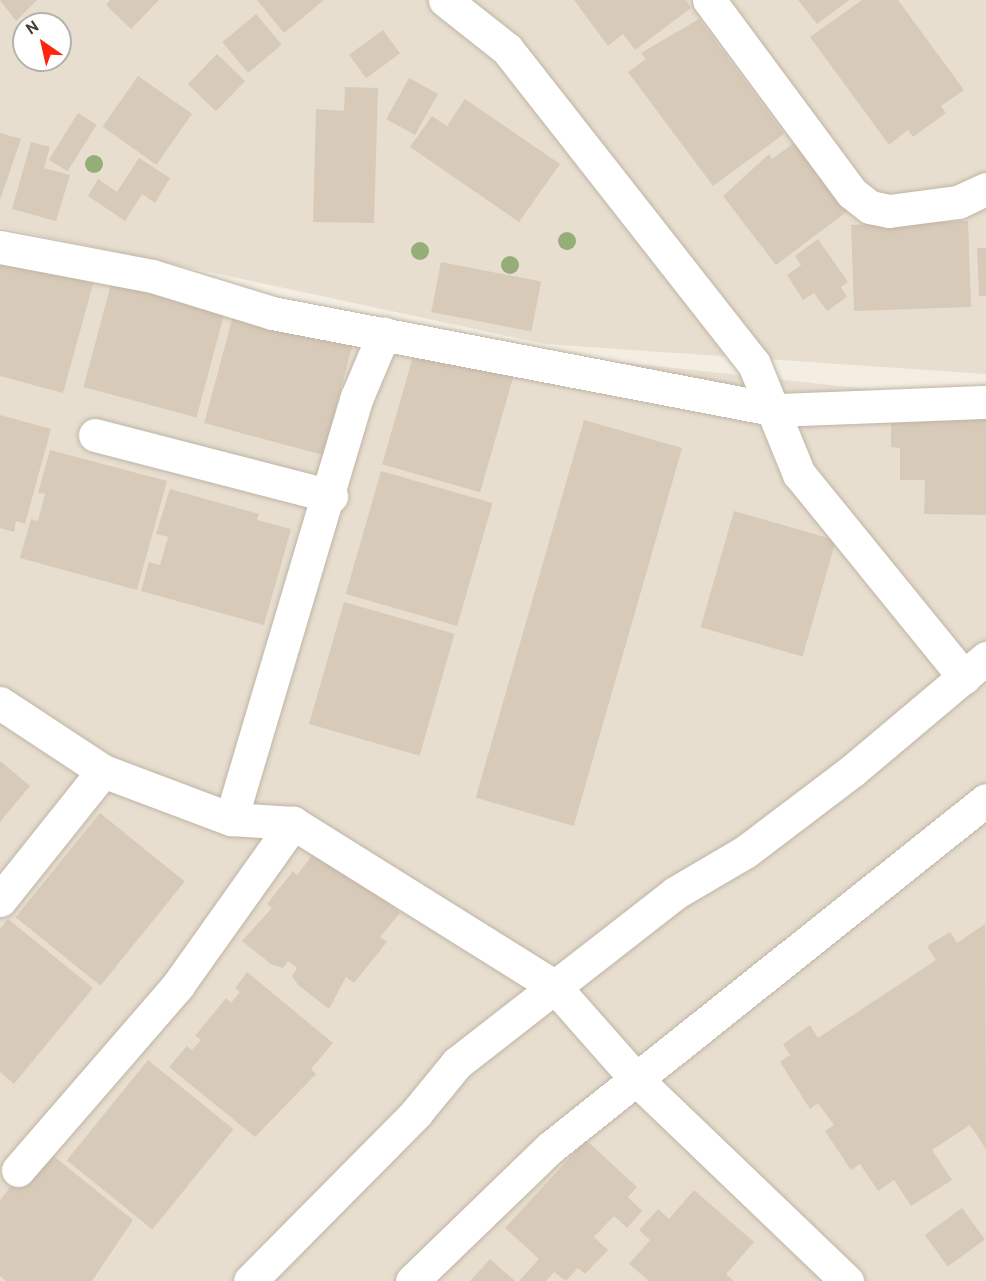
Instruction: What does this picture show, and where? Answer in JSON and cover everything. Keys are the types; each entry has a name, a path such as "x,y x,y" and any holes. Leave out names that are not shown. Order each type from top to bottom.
{"street":[{"path":"250,1281 416,1113 457,1063 675,893 754,846 975,668 799,474 777,410 754,364 549,100 507,50 445,0"},
{"path":"709,0 852,193 870,207 889,211 958,202 986,189"},
{"path":"0,247 152,276 272,313 777,410 986,402"},
{"path":"231,819 331,496 357,397 384,333"},
{"path":"95,435 331,496"},
{"path":"0,703 103,771 231,819 293,823 554,986 635,1078 847,1281"},
{"path":"0,900 103,771"},
{"path":"412,1281 551,1147 986,800"},
{"path":"18,1170 178,985 293,823"}],"shaded area":[{"path":"0,0 986,0 986,374 545,344 0,227"},
{"path":"0,242 528,352 986,402 986,1281 0,1281"}],"building":[{"path":"0,0 37,0 25,12 12,12 12,16"},
{"path":"110,0 159,0 131,29 106,5"},
{"path":"257,0 324,0 284,33"},
{"path":"574,0 686,0 691,8 635,50 623,34 608,46"},
{"path":"798,0 849,0 817,24"},
{"path":"862,0 898,0 964,90 941,106 946,113 913,137 908,130 889,145 810,37"},
{"path":"256,14 282,45 248,73 222,42"},
{"path":"699,19 784,134 713,186 628,72 646,59 641,53"},
{"path":"383,30 400,53 366,78 349,55"},
{"path":"217,54 245,81 216,111 188,84"},
{"path":"138,76 192,114 157,165 102,127"},
{"path":"409,78 438,94 415,135 386,119"},
{"path":"345,87 378,88 374,223 313,222 316,109 344,111"},
{"path":"465,99 560,164 519,222 410,147 432,116 447,126"},
{"path":"78,113 97,125 68,171 49,160"},
{"path":"0,133 21,139 0,200"},
{"path":"797,141 849,210 776,265 723,196 769,154 772,159"},
{"path":"31,142 50,147 44,168 70,175 56,221 12,209"},
{"path":"139,158 170,178 155,203 142,194 125,221 88,196 98,179 117,192"},
{"path":"968,221 971,307 854,311 851,225"},
{"path":"818,239 848,282 841,287 847,297 827,311 814,293 803,300 787,275 801,265 795,256"},
{"path":"977,248 986,248 986,296 979,296"},
{"path":"0,251 95,277 63,393 0,376"},
{"path":"441,262 541,281 531,332 431,312"},
{"path":"113,277 226,307 197,417 83,387"},
{"path":"234,312 353,344 323,455 204,423"},
{"path":"416,346 514,374 480,492 382,464"},
{"path":"891,412 986,413 986,515 924,514 925,480 900,480 900,448 891,447"},
{"path":"0,415 51,429 25,524 16,521 14,532 0,528"},
{"path":"584,420 682,448 574,826 476,798"},
{"path":"50,450 167,481 137,590 20,558 31,519 38,521 45,494 38,493"},
{"path":"381,471 493,503 457,626 346,594"},
{"path":"170,489 259,514 257,520 291,529 264,625 141,591 149,562 160,565 168,537 156,534"},
{"path":"734,511 836,540 803,657 701,627"},
{"path":"344,602 455,634 420,756 309,724"},
{"path":"0,761 30,786 0,822"},
{"path":"100,813 185,882 100,986 16,917"},
{"path":"317,849 392,894 385,901 400,913 380,937 387,942 354,983 346,977 329,1009 298,985 292,976 297,968 288,961 283,968 271,964 242,941 272,908 267,904 293,871 297,875"},
{"path":"8,919 93,988 14,1084 0,1072 0,929"},
{"path":"985,924 986,1149 970,1125 932,1150 952,1180 911,1206 894,1180 878,1191 860,1164 851,1170 825,1131 834,1125 818,1103 810,1109 780,1062 790,1055 783,1044 810,1025 818,1038 936,960 927,946 950,932 957,943"},
{"path":"247,972 333,1043 311,1069 316,1074 255,1137 169,1067 187,1046 192,1050 201,1040 195,1036 226,998 231,1003 240,992 235,988"},
{"path":"148,1060 233,1129 152,1229 67,1160"},
{"path":"586,1140 637,1187 628,1197 642,1211 627,1228 614,1216 594,1237 608,1250 585,1274 578,1268 566,1281 554,1272 546,1281 519,1281 539,1259 505,1228"},
{"path":"51,1154 133,1220 92,1281 6,1281 0,1276 0,1200 16,1180 24,1187"},
{"path":"694,1190 754,1242 726,1274 734,1281 649,1281 629,1264 650,1240 639,1230 658,1209 669,1219"},
{"path":"962,1208 985,1240 948,1267 925,1235"},
{"path":"490,1259 515,1281 470,1281"}]}
